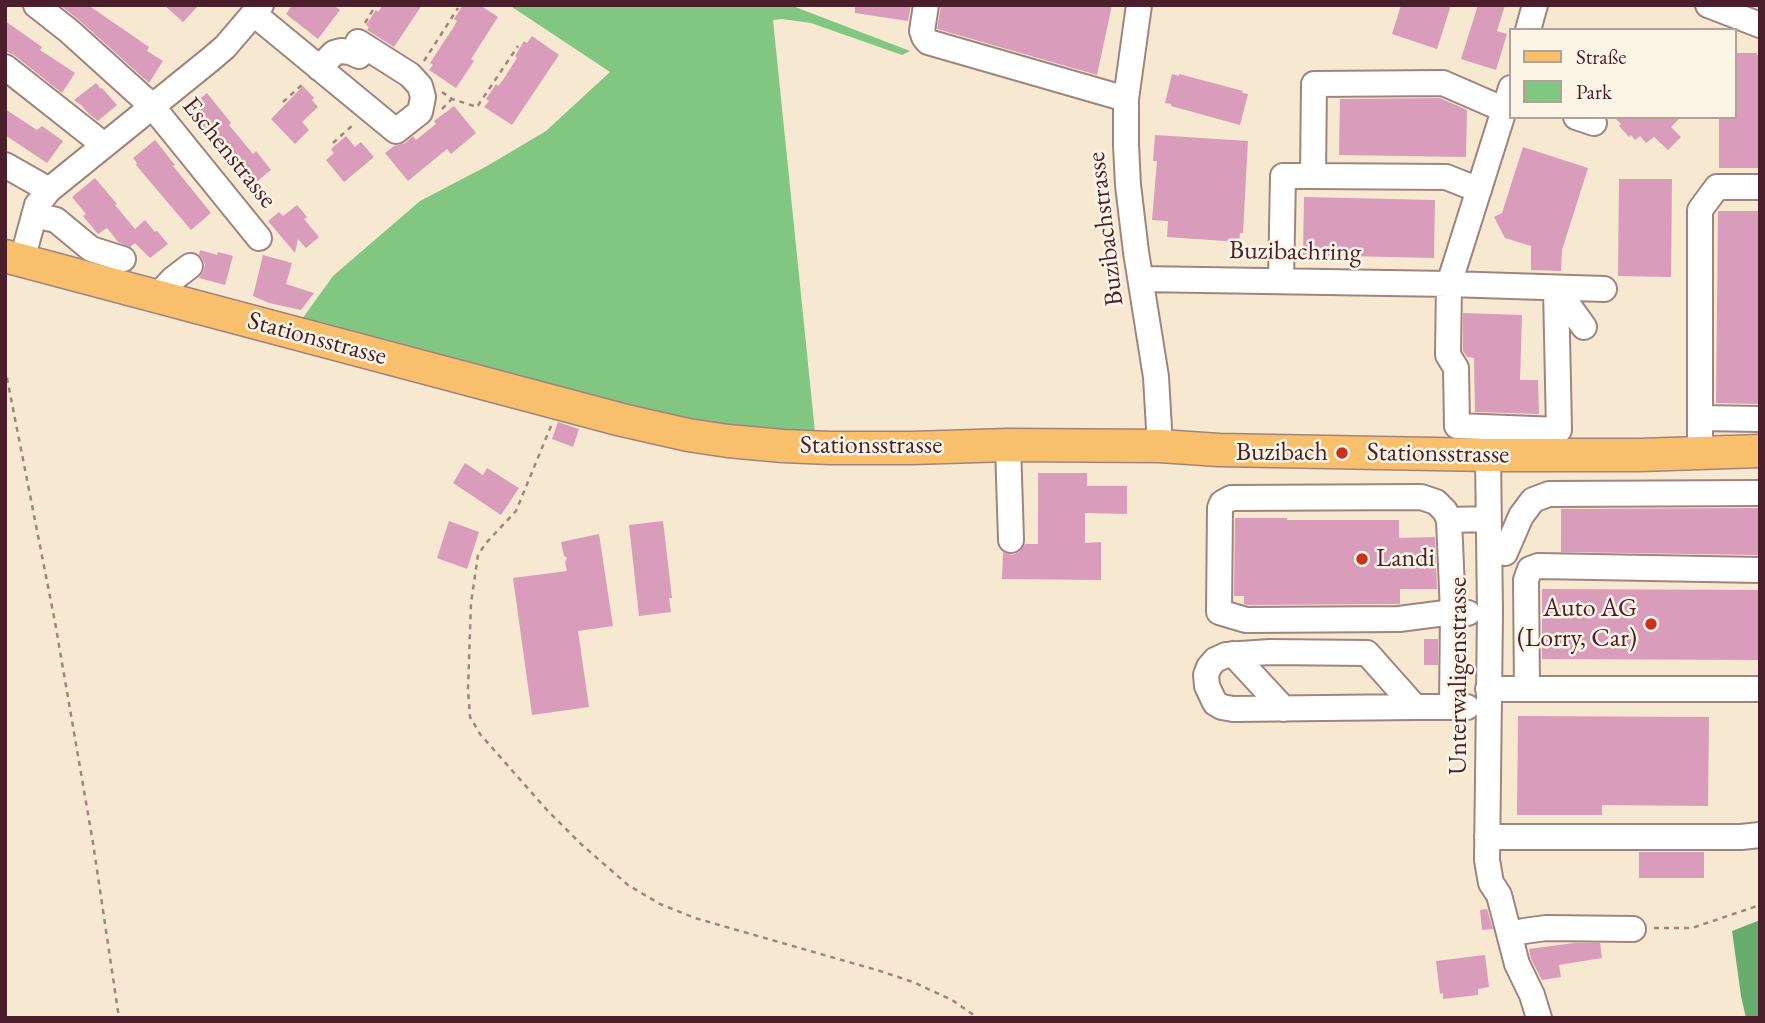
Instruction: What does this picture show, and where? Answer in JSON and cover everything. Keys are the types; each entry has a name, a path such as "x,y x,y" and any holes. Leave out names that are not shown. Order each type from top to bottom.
{"main road":[{"name":"Stationsstrasse","path":"14,258 560,404 688,435 747,443 830,448 1160,446 1219,450 1488,455 1640,455 1760,451"}],"street":[{"name":"Eschenstrasse","path":"36,5 152,106 260,238"},
{"path":"926,5 922,31 928,42 1126,99"},
{"name":"Buzibachstrasse","path":"1139,5 1126,99 1125,145 1128,185 1156,377 1160,446"},
{"path":"1529,28 1535,5"},
{"path":"1708,5 1760,26"},
{"name":"Eschenstrasse","path":"14,258 39,200 225,47 258,10"},
{"path":"258,10 319,68 396,131 420,112 423,97 415,77 358,49 334,53 319,68"},
{"path":"5,66 104,145"},
{"path":"1313,176 1314,84 1443,83 1509,96 1449,284 1448,355 1456,368 1457,426 1559,430 1556,288"},
{"path":"5,165 49,190"},
{"path":"1281,281 1283,176 1446,177 1479,190"},
{"path":"1700,452 1700,210 1717,187 1760,187"},
{"path":"34,215 56,220 91,249 123,259"},
{"path":"157,296 190,266"},
{"name":"Buzibachring","path":"1141,279 1604,289"},
{"path":"1556,288 1584,327"},
{"path":"1700,418 1760,419"},
{"path":"1008,445 1011,540"},
{"name":"Unterwaligenstrasse","path":"1488,455 1488,519 1497,551 1490,613 1487,860 1491,883 1499,895 1517,964 1532,995 1539,1018"},
{"path":"1530,569 1517,558 1497,551 1533,500 1549,494 1760,493"},
{"path":"1452,707 1453,612 1449,520 1436,502 1421,497 1231,498 1222,503 1219,612 1246,620 1399,619 1453,612 1490,613"},
{"path":"1449,520 1488,519"},
{"path":"1527,689 1526,580 1530,569 1538,566 1760,570"},
{"path":"1415,707 1367,653 1226,654 1214,660 1206,675 1206,686 1214,703 1222,708 1233,709 1452,707 1527,689 1760,689"},
{"path":"1233,654 1284,709"},
{"path":"1487,837 1760,835"},
{"path":"1510,935 1546,928 1633,929"}],"path":[{"path":"458,8 415,77 452,99 477,107 518,46"},
{"path":"283,102 319,68"},
{"path":"332,143 371,110"},
{"path":"5,368 55,622 93,843 119,1018"},
{"path":"560,404 516,511 486,542 478,555 471,603 468,689 470,717 480,734 581,844 628,885 660,904 695,918 913,982 952,1000 978,1018"},
{"path":"1633,929 1692,928 1760,905"}],"green space":[{"path":"509,5 790,5 910,51 902,55 811,23 773,20 815,432 689,424 302,319 333,276 420,201 546,131 610,72"},
{"path":"1760,920 1760,1018 1746,1018 1732,931"}],"building":[{"path":"60,5 88,5 149,47 147,51 163,61 149,83 79,20"},
{"path":"164,5 199,5 183,22"},
{"path":"292,5 333,5 340,10 318,39 286,14"},
{"path":"383,5 422,5 394,47 367,30 369,27 366,25"},
{"path":"463,5 480,5 498,17 456,88 429,70 433,65 430,63 457,21 454,19"},
{"path":"855,5 911,5 908,21 855,13"},
{"path":"941,5 1112,5 1097,75 937,29"},
{"path":"1401,5 1451,5 1437,49 1392,34"},
{"path":"1478,5 1505,5 1497,31 1507,34 1496,70 1461,59"},
{"path":"5,21 42,47 40,50 75,73 62,93 14,55 5,51"},
{"path":"532,36 559,55 512,125 484,107 496,84 498,86 503,80 517,58 515,56 524,41 527,43"},
{"path":"1737,53 1757,53 1760,55 1760,168 1719,168 1719,119 1737,119"},
{"path":"1172,74 1248,94 1240,125 1165,103"},
{"path":"96,83 117,105 98,121 74,100"},
{"path":"303,86 318,107 302,122 309,130 295,144 271,119"},
{"path":"207,93 253,154 256,151 271,170 249,188 186,110"},
{"path":"1440,98 1467,110 1466,157 1339,155 1340,99"},
{"path":"454,106 476,133 451,154 447,149 408,181 385,153 413,136 416,140 436,124 434,121"},
{"path":"5,109 37,130 42,126 63,141 47,163 5,135"},
{"path":"1616,119 1679,119 1671,127 1681,137 1668,150 1654,137 1646,143 1640,136 1635,140 1631,135 1629,137 1619,126 1621,124"},
{"path":"1155,135 1248,141 1243,233 1240,233 1239,242 1167,237 1168,221 1152,220 1157,161 1153,161"},
{"path":"346,136 355,147 361,142 374,157 344,182 326,160 334,153 331,149"},
{"path":"155,140 211,213 191,230 133,158"},
{"path":"1523,147 1588,168 1562,250 1561,271 1531,270 1531,246 1505,238 1494,217 1502,213"},
{"path":"95,178 135,229 145,220 168,244 150,258 135,243 130,247 118,242 107,228 98,234 72,197"},
{"path":"1619,179 1672,179 1671,277 1618,276"},
{"path":"1304,197 1435,200 1434,258 1303,255"},
{"path":"297,205 307,217 304,219 319,237 306,248 298,239 295,253 268,221 279,212 283,216"},
{"path":"1718,211 1760,211 1760,404 1716,403"},
{"path":"200,250 233,256 225,285 199,278 205,265 199,255"},
{"path":"263,255 292,263 286,284 314,293 301,310 269,303 253,296"},
{"path":"1463,313 1522,315 1520,380 1538,380 1539,414 1475,412 1474,358 1467,357 1463,351"},
{"path":"558,422 579,429 573,447 552,439"},
{"path":"465,463 483,475 487,468 519,488 501,515 453,483"},
{"path":"1038,473 1087,473 1087,486 1127,486 1127,514 1085,513 1085,543 1101,542 1101,580 1002,579 1003,552 1012,555 1019,552 1025,544 1038,544"},
{"path":"1760,508 1760,555 1561,552 1561,509"},
{"path":"1235,518 1399,520 1399,538 1435,537 1437,589 1400,589 1400,604 1244,604 1244,596 1234,596"},
{"path":"449,521 479,532 467,569 437,558"},
{"path":"663,521 672,598 669,598 671,612 639,616 629,525"},
{"path":"599,534 613,626 578,631 589,707 532,715 513,578 567,571 567,558 564,556 561,542"},
{"name":"Auto AG (Lorry, Car)","path":"1542,589 1760,590 1760,660 1542,659"},
{"path":"1424,639 1438,639 1438,665 1424,665"},
{"path":"1518,716 1709,717 1708,806 1602,805 1602,815 1517,815"},
{"path":"1639,852 1704,852 1704,878 1639,878"},
{"path":"1487,909 1493,929 1482,930 1480,910"},
{"path":"1574,943 1600,943 1602,958 1559,965 1561,977 1542,980 1529,949"},
{"path":"1485,955 1489,987 1478,989 1478,995 1443,999 1436,961"}],"place":[{"name":"Buzibach","path":"1342,453"},
{"name":"Landi","path":"1362,559"},
{"name":"Auto AG (Lorry, Car)","path":"1651,624"}]}
